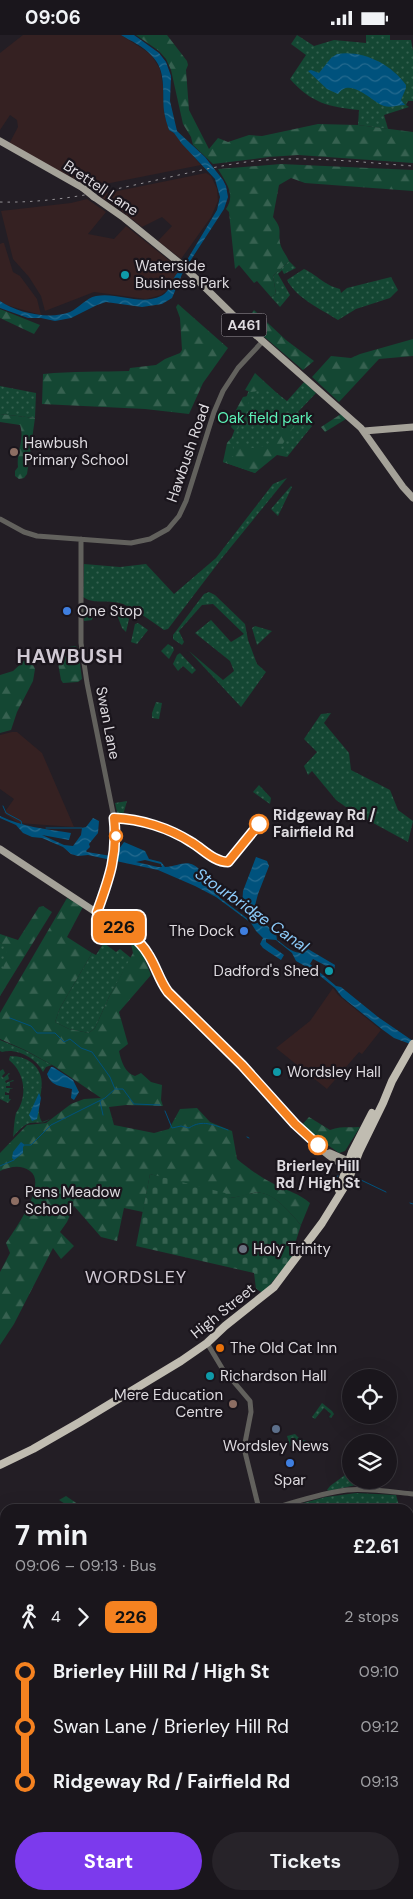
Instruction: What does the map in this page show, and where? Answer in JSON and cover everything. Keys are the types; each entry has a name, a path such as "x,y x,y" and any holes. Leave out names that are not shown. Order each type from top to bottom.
{"highway":[{"name":"High Street","path":"0,1465 33,1449 165,1372 207,1343 225,1326 274,1287 322,1223 348,1181 349,1165 412,1045"}],"main road":[{"name":"Brettell Lane","path":"0,141 83,189 124,218 184,267 232,315 263,341"},
{"name":"A461","path":"263,341 364,431 403,487 413,498"},
{"path":"364,431 413,427"},
{"path":"0,849 136,939 148,954 160,982 168,992 242,1065 295,1124 336,1161 349,1165"}],"street":[{"name":"Hawbush Road","path":"0,519 37,536 131,543 150,539 168,529 179,516 186,501 214,412 223,391 238,368 263,341"},
{"name":"Swan Lane","path":"81,539 81,643 116,836 112,868 97,912"},
{"path":"207,1343 222,1368 247,1396 251,1406 245,1434 244,1453 258,1504"},
{"path":"289,1504 348,1490 413,1494"}],"shaded area":[{"path":"23,35 121,35 146,51 152,56 160,69 164,113 169,130 174,133 201,165 90,187 9,144 18,127 17,120 10,115 0,130 0,53"},
{"path":"206,173 211,176 217,189 218,201 211,217 181,259 158,241 172,226 162,217 142,227 98,195"},
{"path":"87,199 106,212 88,234 114,239 126,226 180,269 169,289 161,295 146,299 94,292 45,311 41,296 29,277 13,259 1,211 71,203"},
{"path":"4,243 13,272 20,276 37,299 41,315 6,305 0,301 0,244"},
{"path":"17,732 42,753 74,827 18,823 4,813 14,799 0,789 0,735"},
{"path":"333,988 338,995 381,1030 362,1054 359,1052 327,1089 276,1048 310,1021"}],"green space":[{"path":"136,35 167,35 187,61 189,110 209,149 218,138 228,142 249,135 262,136 318,124 358,125 413,132 413,163 298,155 213,164 193,145 191,137 183,124 171,70 166,59 159,51"},
{"path":"297,35 314,46 334,40 366,43 366,35 390,35 390,40 411,40 413,51 413,101 408,101 406,105 409,107 384,115 388,129 358,125 359,110 330,105 313,99 290,79 306,55 291,44"},
{"path":"281,164 413,170 413,191 305,183 291,178 279,185 273,217 279,228 281,245 289,261 273,276 276,294 271,297 257,281 254,283 239,265 235,269 229,212 226,209 229,204 230,193 218,169"},
{"path":"289,261 296,268 284,274 282,270 278,274 290,295 280,307 271,297 276,294 273,276"},
{"path":"304,269 329,285 340,289 341,293 347,288 391,277 398,290 390,298 356,309 338,320 310,303 291,287 287,280"},
{"path":"178,304 228,348 203,383 189,414 145,409 42,404 43,374 129,371 130,368 156,365 180,353 182,350 180,318 176,307"},
{"path":"0,309 40,325 34,334 0,318"},
{"path":"254,310 286,340 314,361 303,370 246,321"},
{"path":"413,339 413,356 379,359 339,402 312,377 331,356 351,358"},
{"path":"255,373 279,395 264,390 251,392 245,390"},
{"name":"Oak field park","path":"256,377 287,401 304,382 316,393 298,412 312,426 287,457 276,449 255,473 223,462 250,387"},
{"path":"0,386 36,393 35,418 0,414"},
{"path":"248,396 251,399 245,408 238,429 234,430 231,427 236,410 243,397"},
{"path":"298,412 301,415 279,450 287,457 277,455 255,473 223,462 227,443 232,437 233,449 231,456 233,457 236,448 241,445 251,448 267,445 280,434"},
{"path":"0,414 35,418 27,474 24,478 19,479 15,476 21,441 20,425 0,422"},
{"path":"341,414 346,419 325,432 321,427"},
{"path":"287,478 222,558 168,629 164,630 139,612 123,604 92,601 83,597 84,564 120,567 146,564 174,594 216,558 273,484"},
{"path":"292,487 278,516 271,509"},
{"path":"209,592 215,595 245,624 248,640 257,664 266,672 241,707 189,651 223,680 234,671 230,661 195,633 211,620 231,642 244,634 213,604 202,605 179,631 184,642 182,645 173,639 173,635 204,594"},
{"path":"84,607 97,611 93,614 92,620 84,621"},
{"path":"116,612 126,615 129,619 126,632 122,628"},
{"path":"138,623 148,630 137,644 131,642 135,624"},
{"path":"255,626 272,631 257,645 252,628"},
{"path":"168,644 174,650 169,659 161,651"},
{"path":"75,646 78,648 82,679 78,682 63,683 56,652 61,648"},
{"path":"180,653 196,670 192,674 183,666 178,671 173,664"},
{"path":"25,660 31,661 35,669 33,681 17,712 11,730 0,733 0,675 13,671"},
{"path":"156,702 162,703 159,719 152,718"},
{"path":"331,713 324,723 349,753 351,770 390,790 398,810 413,821 408,842 353,812 336,800 312,771 308,775 304,766 317,752 304,739 321,714"},
{"path":"259,785 271,798 270,804 253,792"},
{"path":"127,801 123,815 119,815 115,803"},
{"path":"67,898 83,907 67,937 92,953 60,1008 55,1022 69,1029 89,1033 95,1028 109,997 133,953 130,939 142,952 151,975 119,1012 128,1044 119,1051 122,1063 129,1072 135,1076 141,1073 151,1082 162,1085 161,1100 163,1106 126,1105 109,1107 114,1125 154,1133 169,1129 180,1109 197,1108 210,1122 232,1131 237,1159 264,1179 310,1203 301,1225 280,1203 267,1195 253,1193 230,1198 150,1174 143,1212 124,1208 117,1241 101,1237 74,1206 60,1232 74,1246 61,1259 53,1248 14,1324 0,1345 0,1272 10,1253 6,1243 33,1196 35,1177 30,1171 22,1167 8,1168 0,1171 0,1153 27,1125 46,1123 71,1104 84,1099 101,1098 54,1066 0,1039 0,1013"},
{"path":"43,906 52,912 0,996 0,971 3,968 7,948 0,942 0,934 18,940 39,907"},
{"path":"108,936 110,937 105,944 116,952 120,949 131,958 109,997 95,1028 89,1033 69,1029 55,1022 60,1008 92,953 96,955"},
{"path":"18,940 6,984 0,996 0,942 7,947"},
{"path":"0,1040 52,1065 46,1067 43,1072 36,1062 26,1055 14,1051 0,1051"},
{"path":"10,1056 21,1057 33,1064 39,1073 42,1087 39,1115 42,1122 27,1124 13,1137 15,1116 20,1107 23,1094 22,1081 14,1064 9,1060"},
{"path":"3,1069 5,1073 2,1076 3,1078 9,1073 10,1074 8,1075 9,1079 5,1081 6,1083 13,1080 14,1081 10,1082 10,1086 6,1086 6,1088 13,1088 10,1089 9,1093 5,1092 5,1095 9,1095 9,1099 11,1099 8,1103 0,1099 0,1071"},
{"path":"309,1117 330,1130 360,1127 345,1151 339,1153 301,1126"},
{"path":"150,1174 225,1193 230,1198 261,1193 274,1198 301,1225 294,1247 299,1250 263,1293 256,1289 254,1273 136,1246"},
{"path":"322,1403 334,1414 331,1418 329,1417 331,1414 324,1408 315,1419 312,1417"},
{"path":"295,1434 300,1439 307,1441 290,1446 287,1436"},
{"path":"342,1477 342,1488 329,1491 327,1490"},
{"path":"356,1493 396,1495 399,1504 299,1504 326,1497"},
{"path":"66,1496 78,1504 65,1504 59,1500"}],"water":[{"path":"121,35 134,35 159,53 166,62 171,76 170,101 177,131 205,157 223,180 228,197 224,209 183,272 172,298 162,304 142,307 106,302 71,318 55,321 28,318 0,308 0,301 24,312 53,315 70,312 96,296 104,295 145,300 161,296 165,294 175,276 181,270 217,210 220,197 215,179 174,133 169,130 165,119 160,67 144,49"},
{"path":"337,54 357,54 376,60 393,71 406,85 401,100 405,105 384,106 355,89 343,89 338,94 327,89 308,71 311,70 319,73 331,58"},
{"path":"0,816 26,825 71,833 69,840 42,835 64,845 73,846 81,835 82,828 86,827 93,818 99,821 98,833 89,844 90,847 87,852 117,857 119,849 124,842 145,851 149,859 161,862 165,867 185,863 193,865 203,873 204,881 210,888 213,887 220,892 217,893 220,898 252,922 265,924 276,933 277,940 288,948 300,953 308,949 335,965 334,970 313,959 310,964 336,986 341,987 378,1017 413,1041 413,1045 394,1038 383,1030 342,997 335,988 314,971 296,961 292,953 276,940 266,939 266,942 284,955 281,960 263,948 260,944 263,938 251,923 216,897 158,870 88,855 78,856 71,854 63,847 42,838 32,837 23,833 16,825 0,818","holes":["145,860 161,864 162,867 158,867 136,862"]},
{"name":"Stourbridge Canal","path":"256,857 267,861 269,866 258,894 252,917 242,906 243,891"},
{"path":"51,1067 73,1080 79,1092 74,1100 71,1098 72,1089 56,1085 51,1081 47,1074"},
{"path":"39,1093 41,1098 37,1119 32,1121 29,1115"},
{"path":"21,1142 25,1145 23,1153 14,1160 12,1158 13,1152"}],"waterway":[{"path":"3,806 6,813 21,821 22,825"},
{"path":"46,828 82,828"},
{"name":"Stourbridge Canal","path":"220,892 234,902"},
{"name":"Stourbridge Canal","path":"252,917 265,924"},
{"path":"10,1018 31,1026 37,1033 55,1033 64,1042 70,1039 81,1048 92,1052 110,1077 115,1089 123,1089 134,1104 160,1105"},
{"path":"25,1145 31,1145 51,1125 105,1098 114,1090"},
{"path":"100,1101 103,1115"},
{"path":"165,1111 172,1128 181,1126 189,1128 203,1123 228,1130"},
{"path":"0,1166 14,1160"},
{"path":"330,1179 338,1176"},
{"path":"361,1180 386,1192"}],"railway":[{"path":"0,202 61,199 209,168 261,160 304,159 413,166"}],"bus line":[{"name":"226","path":"259,824 238,852 228,862 224,862 166,829 129,819 114,818 115,851 109,879 97,912 136,939 148,954 160,982 168,992 242,1065 295,1124 318,1145"}],"place":[{"name":"Waterside Business Park","path":"125,275"},
{"name":"Hawbush Primary School","path":"14,452"},
{"name":"One Stop","path":"67,611"},
{"name":"Ridgeway Rd / Fairfield Rd","path":"259,824"},
{"name":"The Dock","path":"244,931"},
{"name":"Dadford's Shed","path":"329,971"},
{"name":"Wordsley Hall","path":"277,1072"},
{"name":"Brierley Hill Rd / High St","path":"318,1145"},
{"name":"Pens Meadow School","path":"15,1201"},
{"name":"Holy Trinity","path":"243,1249"},
{"name":"The Old Cat Inn","path":"220,1348"},
{"name":"Richardson Hall","path":"210,1376"},
{"name":"Mere Education Centre","path":"233,1404"},
{"name":"Wordsley News","path":"276,1429"},
{"name":"Spar","path":"290,1463"}],"district":[{"name":"HAWBUSH","path":"70,656"},
{"name":"WORDSLEY","path":"136,1277"}]}
